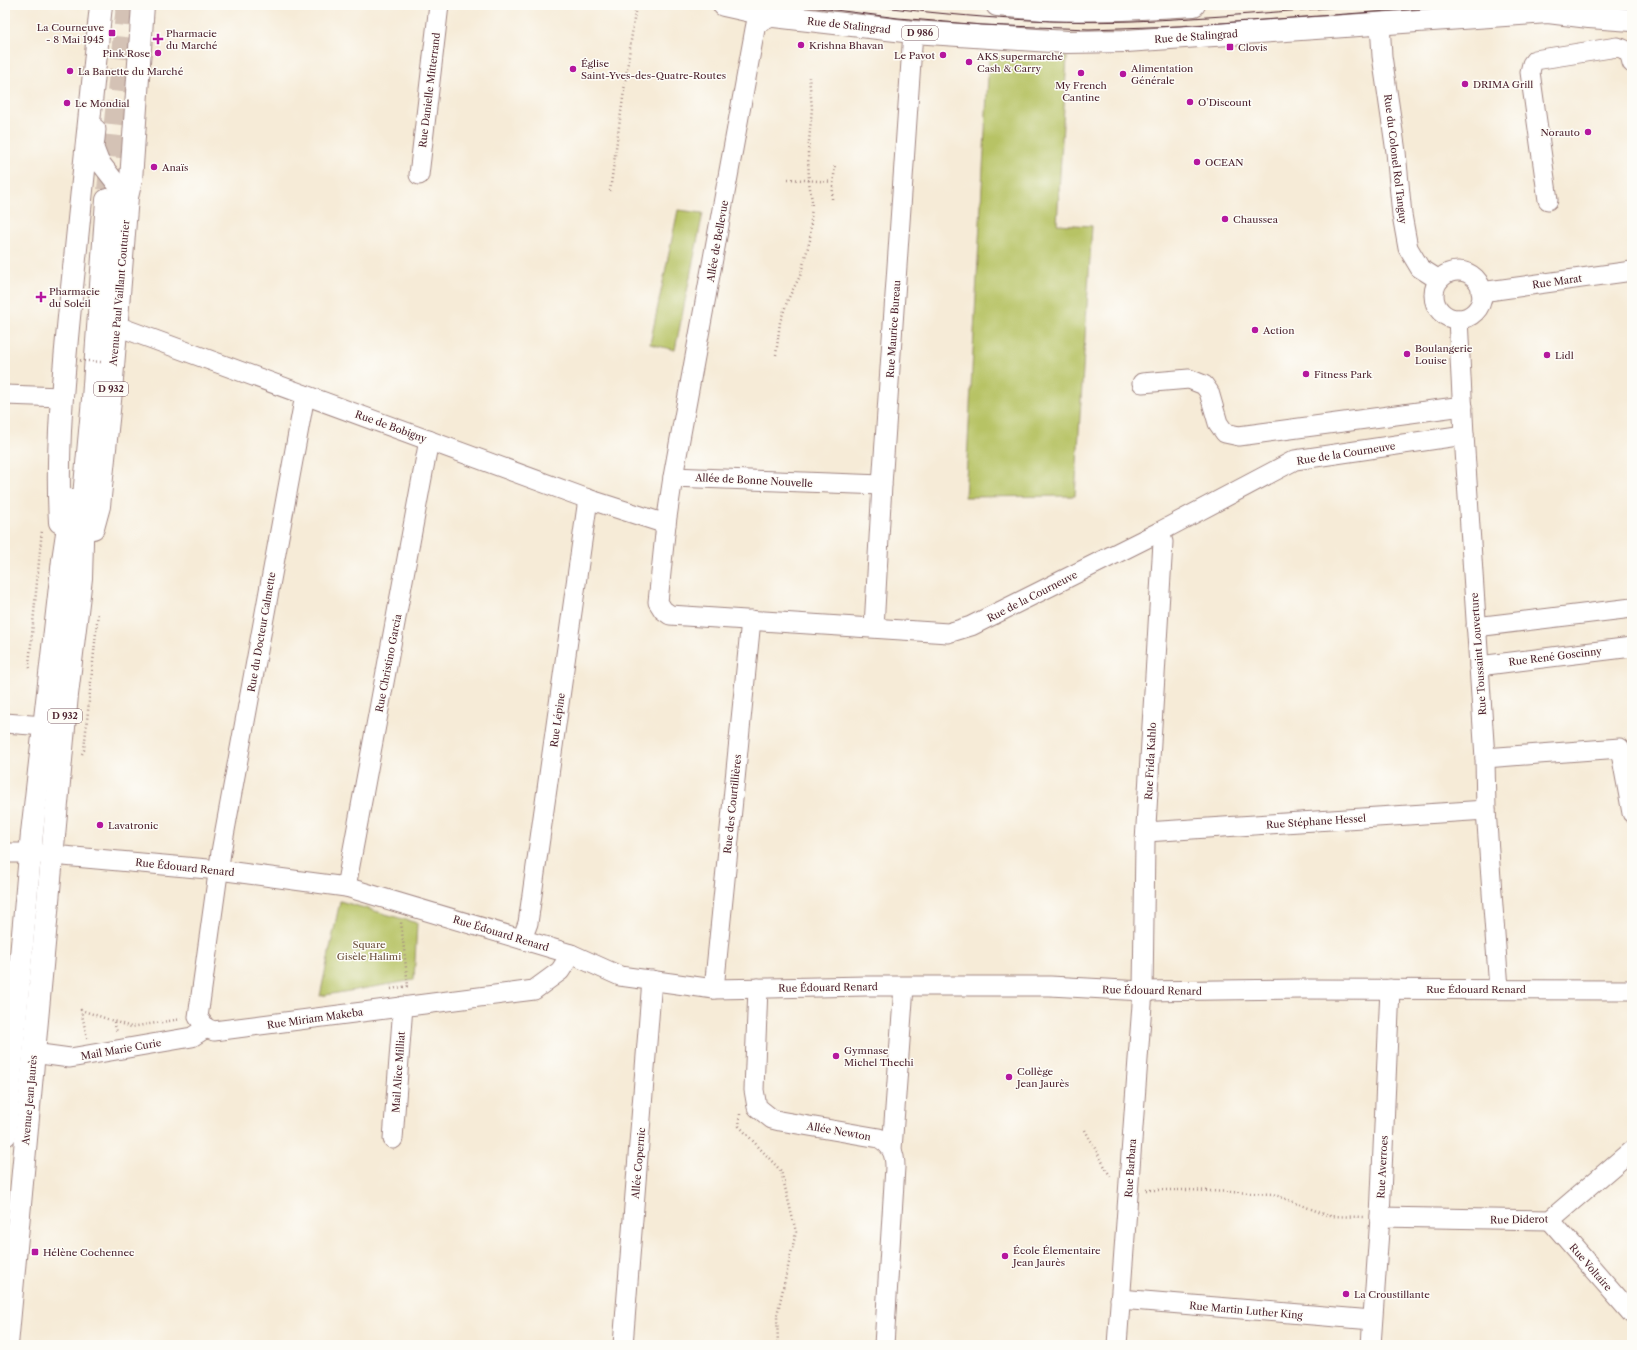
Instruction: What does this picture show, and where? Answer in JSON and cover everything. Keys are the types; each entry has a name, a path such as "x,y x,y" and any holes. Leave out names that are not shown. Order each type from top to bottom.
{"main road":[{"name":"Avenue Paul Vaillant Couturier","path":"62,560 59,493 62,397 80,201 101,5"},
{"name":"Avenue Paul Vaillant Couturier","path":"39,848 44,726 62,560 73,493 78,398 111,196 131,180 143,5"},
{"name":"D 986","path":"724,5 778,10"},
{"path":"997,5 1055,7 1194,5"},
{"name":"Rue de Stalingrad","path":"778,10 913,32 1066,42 1126,41 1548,12 1632,20"},
{"name":"Avenue Paul Vaillant Couturier","path":"81,578 99,506 117,326 111,196"},
{"name":"Avenue Paul Vaillant Couturier","path":"39,848 67,695 81,578 83,507 111,196"},
{"name":"Avenue Jean Jaurès","path":"7,1345 33,1054 39,848"},
{"name":"Avenue Jean Jaurès","path":"5,1135 39,848"}],"street":[{"path":"109,5 94,148 111,196"},
{"name":"Rue Danielle Mitterrand","path":"419,175 438,5"},
{"name":"Allée de Bellevue","path":"673,477 756,24 778,10"},
{"name":"Rue du Colonel Rol Tanguy","path":"1380,24 1382,56 1396,152 1402,215 1408,248 1420,268 1440,280"},
{"name":"Rue Maurice Bureau","path":"874,627 882,485 913,32"},
{"path":"1548,200 1530,72 1532,64 1535,60 1617,47 1625,49 1630,54 1632,63"},
{"path":"1460,271 1474,278 1481,292 1481,300 1473,313 1458,319 1444,314 1438,309 1435,302 1435,286 1440,280 1451,272 1460,271"},
{"name":"Rue Marat","path":"1481,292 1632,271"},
{"name":"Rue Toussaint Louverture","path":"1458,319 1485,758 1486,810 1499,989"},
{"name":"Rue de Bobigny","path":"117,326 588,499 666,524"},
{"path":"1142,383 1189,379 1204,385 1210,392 1218,423 1225,432 1239,436 1463,406"},
{"path":"5,395 62,397"},
{"name":"Rue du Docteur Calmette","path":"219,870 222,844 305,395"},
{"name":"Rue de la Courneuve","path":"666,524 658,602 663,610 670,615 948,632 971,626 1159,532 1295,460 1464,435"},
{"name":"Rue Christino Garcia","path":"346,887 429,440"},
{"path":"666,524 673,477"},
{"name":"Allée de Bonne Nouvelle","path":"673,477 882,485"},
{"name":"Rue Lépine","path":"522,939 528,923 588,499"},
{"name":"Rue Frida Kahlo","path":"1143,991 1146,832 1163,542 1159,532"},
{"path":"1476,627 1632,608"},
{"name":"Rue des Courtillières","path":"714,989 751,620"},
{"name":"Rue René Goscinny","path":"1479,666 1632,647"},
{"path":"5,723 44,726"},
{"path":"1485,758 1620,748 1632,813"},
{"name":"Rue Stéphane Hessel","path":"1146,832 1486,810"},
{"name":"Rue Édouard Renard","path":"5,854 39,848 346,887 571,954 620,976 714,989 1050,986 1143,991 1390,989 1632,990"},
{"path":"202,1021 219,870"},
{"name":"Rue Miriam Makeba","path":"202,1021 214,1031 534,990 560,971 571,954"},
{"name":"Allée Copernic","path":"623,1345 652,980"},
{"path":"884,1345 895,1167 892,1149 904,987"},
{"name":"Allée Newton","path":"758,988 754,1090 758,1107 772,1119 879,1138 886,1142 892,1149"},
{"name":"Rue Averroes","path":"1370,1345 1380,1217 1390,989"},
{"name":"Rue Barbara","path":"1117,1345 1143,991"},
{"name":"Mail Alice Milliat","path":"393,1139 395,1007"},
{"name":"Mail Marie Curie","path":"33,1054 70,1058 192,1037 202,1021"},
{"name":"Rue Diderot","path":"1380,1217 1550,1220 1632,1150"},
{"name":"Rue Voltaire","path":"1550,1220 1632,1314"},
{"name":"Rue Martin Luther King","path":"1120,1299 1372,1320"}],"path":[{"path":"610,191 636,5"},
{"path":"776,355 780,322 788,299 800,276 810,240 812,201 809,182 808,153 812,108 808,77"},
{"path":"832,199 835,164"},
{"path":"788,179 809,182 834,182"},
{"path":"76,360 101,362"},
{"path":"395,1007 386,990 408,986 399,903"},
{"path":"91,1054 81,1010 131,1027 202,1021"},
{"path":"740,1111 740,1126 781,1171 796,1232 777,1315 778,1345"},
{"path":"1085,1130 1117,1190 1188,1190 1272,1194 1329,1216 1380,1217"}],"green space":[{"path":"1067,57 1057,224 1092,226 1075,496 965,497 989,58"},
{"path":"678,210 703,213 675,350 650,344"},
{"name":"Square Gisèle Halimi","path":"340,901 417,923 414,980 320,996"}],"tunnel":[{"path":"108,190 127,5"}],"tram line":[{"path":"796,5 898,18 982,25 1089,29 1180,26 1471,5"},
{"path":"867,5 933,13 1000,18 1100,22 1191,18 1365,5"}],"place":[{"name":"La Courneuve - 8 Mai 1945","path":"112,33"},
{"name":"Pharmacie du Marché","path":"158,39"},
{"name":"Krishna Bhavan","path":"801,45"},
{"name":"Clovis","path":"1230,47"},
{"name":"Pink Rose","path":"158,53"},
{"name":"Le Pavot","path":"943,55"},
{"name":"AKS supermarché Cash & Carry","path":"969,62"},
{"name":"Église Saint-Yves-des-Quatre-Routes","path":"573,69"},
{"name":"La Banette du Marché","path":"70,71"},
{"name":"My French Cantine","path":"1081,73"},
{"name":"Alimentation Générale","path":"1123,74"},
{"name":"DRIMA Grill","path":"1465,84"},
{"name":"O’Discount","path":"1190,102"},
{"name":"Le Mondial","path":"67,103"},
{"name":"Norauto","path":"1588,132"},
{"name":"OCEAN","path":"1197,162"},
{"name":"Anaïs","path":"154,167"},
{"name":"Chaussea","path":"1225,219"},
{"name":"Pharmacie du Soleil","path":"41,297"},
{"name":"Action","path":"1255,330"},
{"name":"Boulangerie Louise","path":"1407,354"},
{"name":"Lidl","path":"1547,355"},
{"name":"Fitness Park","path":"1306,374"},
{"name":"Lavatronic","path":"100,825"},
{"name":"Gymnase Michel Thechi","path":"836,1056"},
{"name":"Collège Jean Jaurès","path":"1009,1077"},
{"name":"Hélène Cochennec","path":"35,1252"},
{"name":"École Élementaire Jean Jaurès","path":"1005,1256"},
{"name":"La Croustillante","path":"1346,1294"}]}
